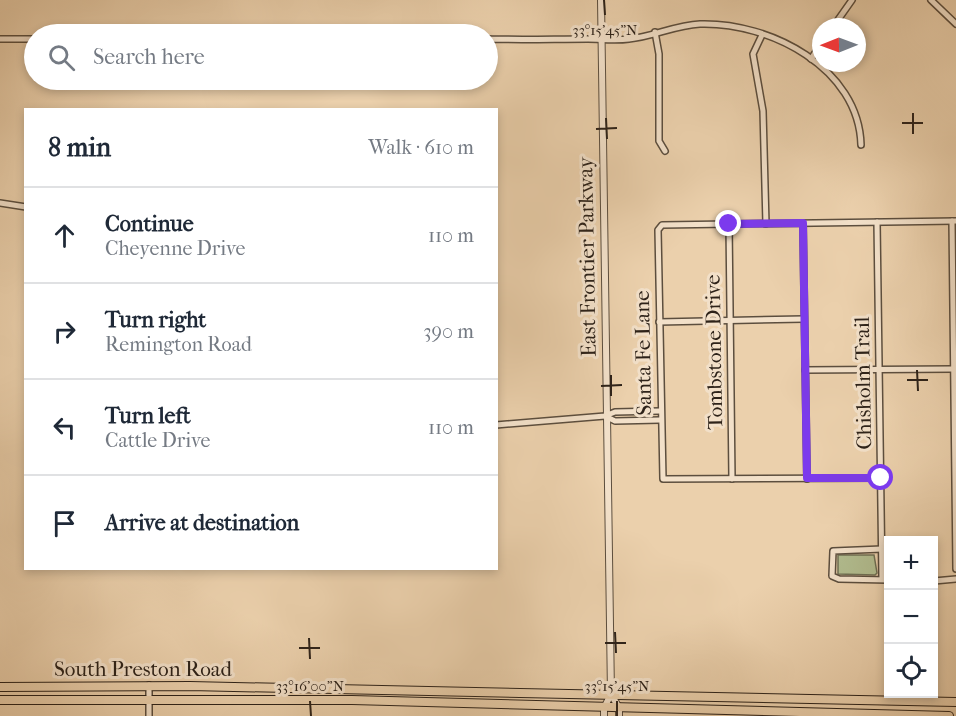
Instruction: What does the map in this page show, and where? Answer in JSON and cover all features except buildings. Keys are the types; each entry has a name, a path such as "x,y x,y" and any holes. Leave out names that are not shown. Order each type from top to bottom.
{"main road":[{"name":"South Preston Road","path":"0,687 149,686 956,702"},
{"path":"784,698 784,711"},
{"name":"South Preston Road","path":"0,700 361,701 604,712 784,711 949,716"}],"street":[{"name":"East Frontier Parkway","path":"601,0 605,416 611,694"},
{"path":"839,18 852,0"},
{"path":"931,0 956,24"},
{"path":"498,39 628,39 683,26 710,24 762,35 788,45 811,59 840,84 850,98 858,116 861,145"},
{"path":"655,32 659,54 659,141 665,151"},
{"path":"762,35 753,54 763,111 766,224"},
{"path":"0,39 24,39"},
{"path":"0,202 24,207"},
{"path":"729,224 954,221 953,369 956,569"},
{"name":"Chisholm Trail","path":"877,222 884,570"},
{"path":"803,223 807,478"},
{"name":"Santa Fe Lane","path":"729,224 659,227 660,420 663,478 732,479"},
{"name":"Tombstone Drive","path":"729,224 732,479"},
{"path":"659,321 804,320"},
{"path":"805,370 953,369"},
{"path":"498,424 605,416 615,412 660,411"},
{"path":"605,416 615,421 660,420"},
{"path":"732,479 881,478"},
{"path":"882,549 833,552 831,571 832,576 839,579 884,580"},
{"path":"938,581 956,579"},
{"path":"149,686 149,716"},
{"path":"604,712 611,694"},
{"path":"611,694 619,712"}],"green space":[{"path":"838,555 874,555 877,573 875,575 838,574"}],"route":[{"path":"729,224 803,223 807,478 881,478"}]}
